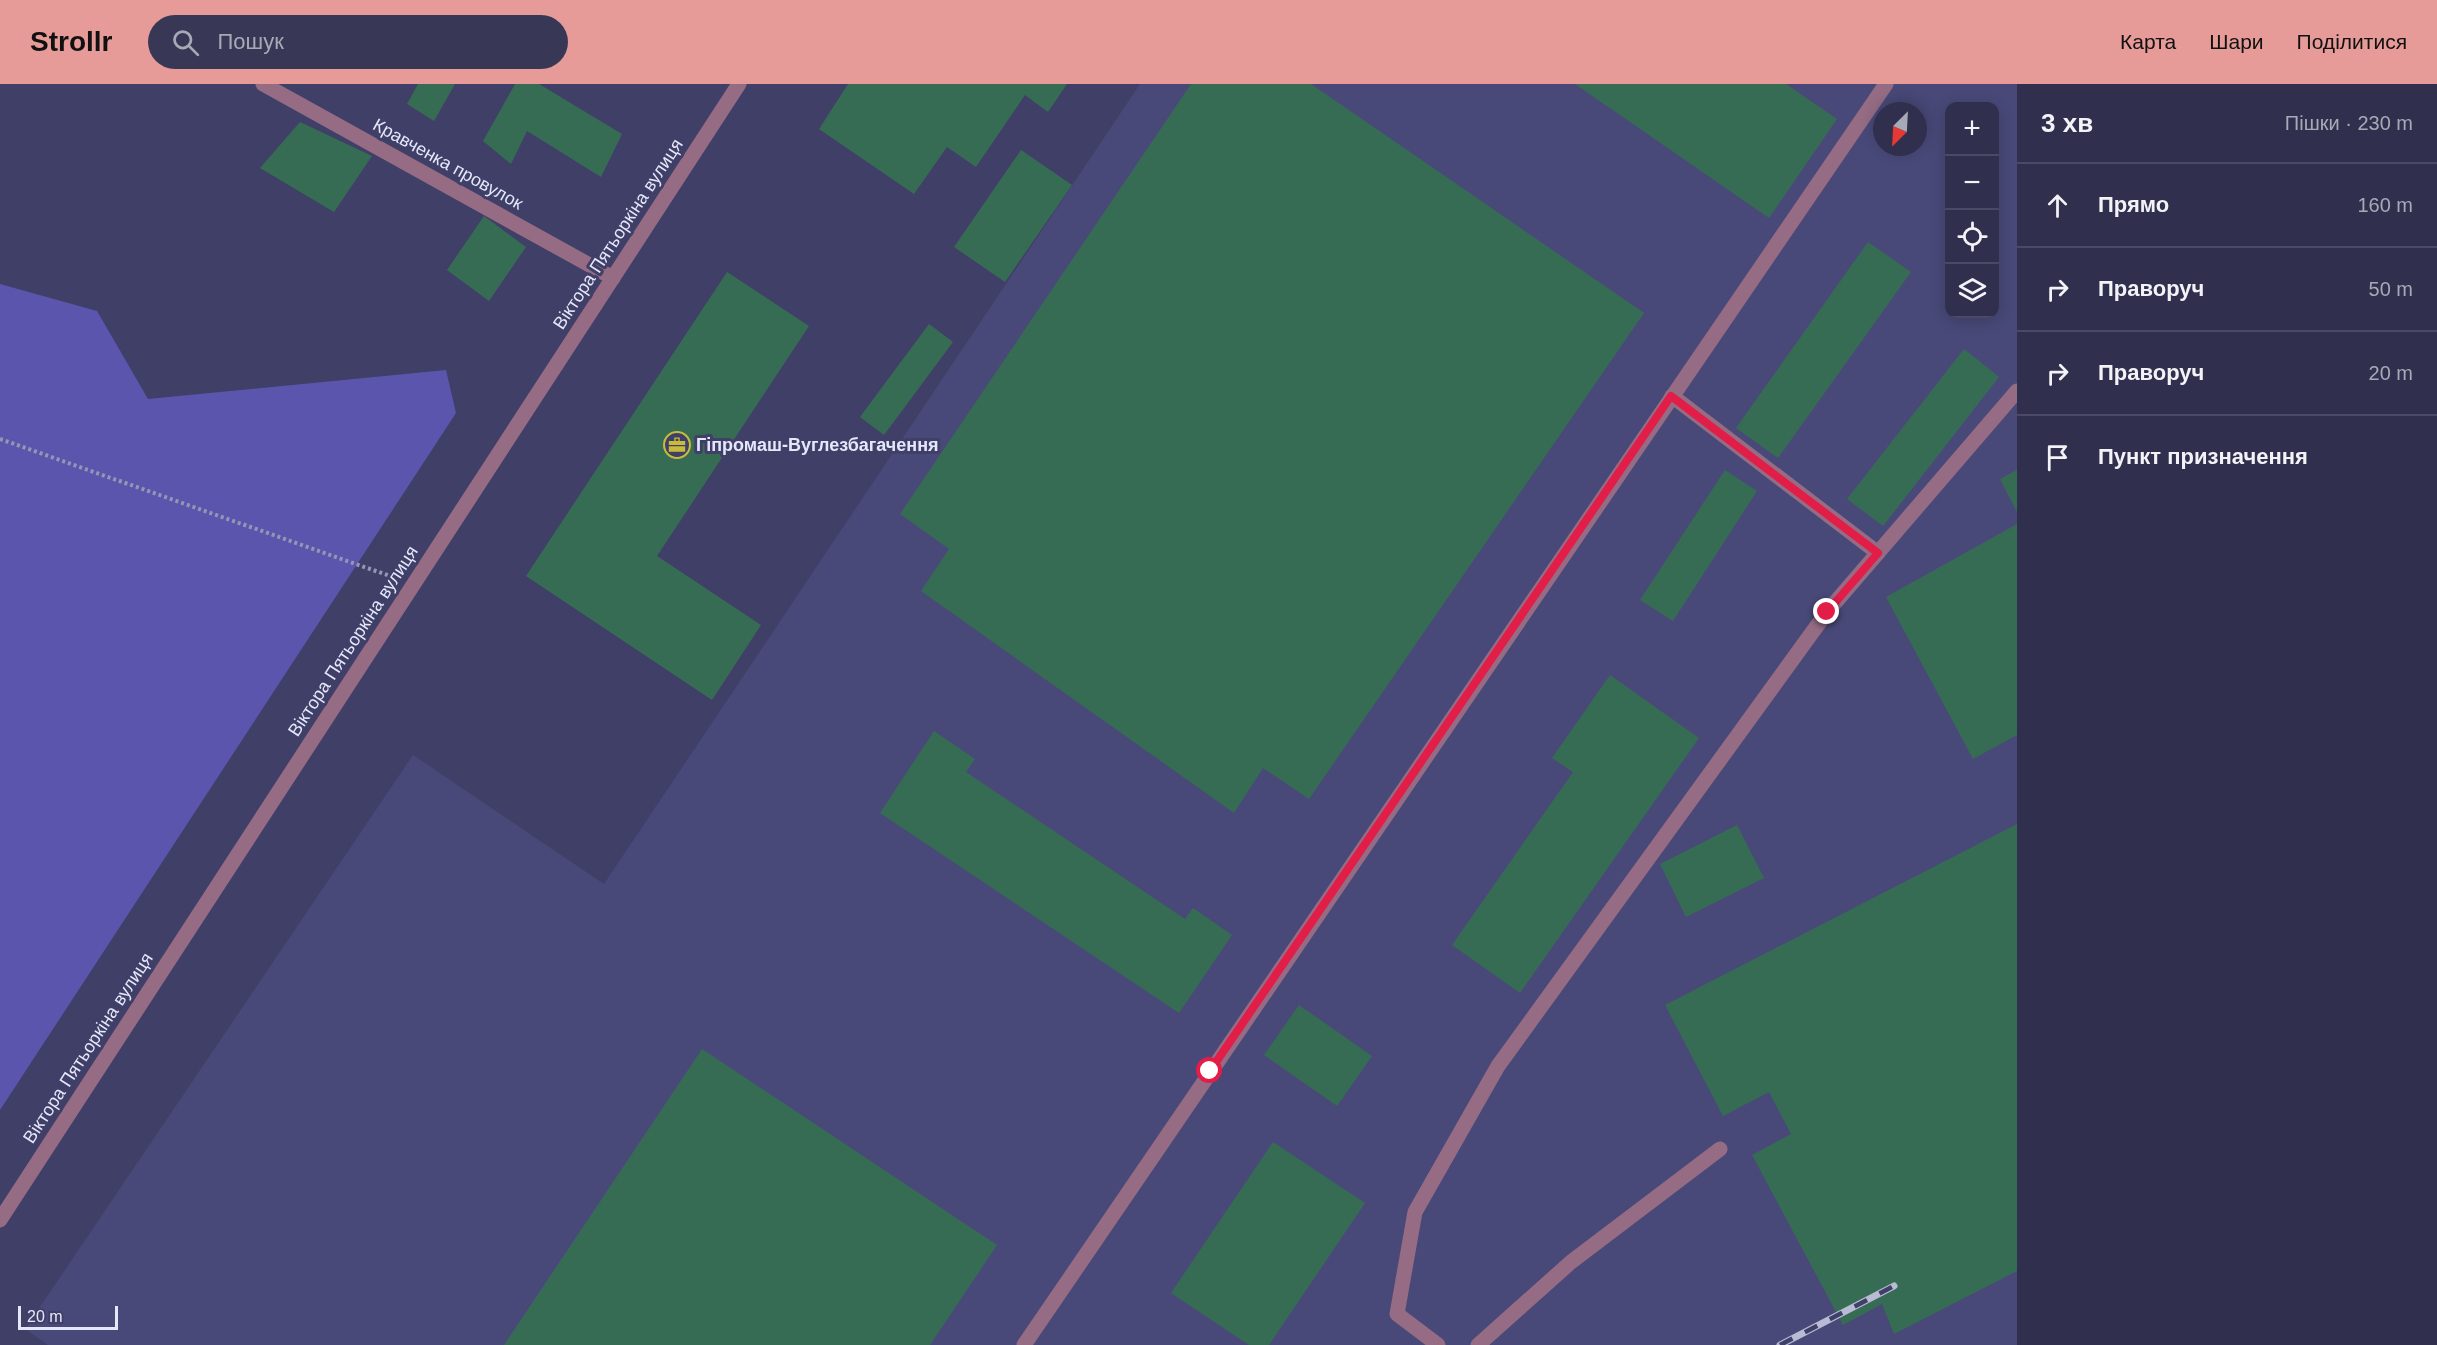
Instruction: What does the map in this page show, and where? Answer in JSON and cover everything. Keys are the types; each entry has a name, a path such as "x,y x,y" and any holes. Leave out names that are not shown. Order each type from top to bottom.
{"street":[{"name":"Кравченка провулок","path":"263,84 613,278"},
{"name":"Віктора Пятьоркіна вулиця","path":"0,1220 739,84"},
{"path":"1024,1345 1886,84"},
{"path":"1438,1345 1397,1314 1415,1212 1498,1066 1827,612 2017,391"},
{"path":"1671,396 1878,553"},
{"path":"1478,1345 1571,1262 1720,1149"}],"path":[{"path":"0,439 413,584"}],"shaded area":[{"path":"1140,84 2017,84 2017,1345 48,1345 25,1329 413,755 604,884"},
{"path":"0,284 97,311 148,399 446,370 456,413 0,1110"}],"building":[{"path":"418,84 455,84 434,121 407,104"},
{"path":"515,84 539,84 622,134 601,177 527,131 511,164 483,141"},
{"path":"848,84 1067,84 1048,112 1025,95 976,167 947,147 914,194 819,129"},
{"path":"1191,84 1311,84 1644,313 1309,799 1263,768 1234,813 921,591 949,549 900,514"},
{"path":"1575,84 1786,84 1837,119 1769,218"},
{"path":"300,122 372,156 334,212 260,168"},
{"path":"1021,150 1072,185 1005,282 954,247"},
{"path":"484,216 526,247 489,301 447,270"},
{"path":"1868,242 1911,272 1778,458 1736,428"},
{"path":"727,272 809,326 657,556 761,625 712,700 526,576"},
{"path":"929,324 953,342 884,435 860,417"},
{"path":"1964,349 1999,377 1883,526 1847,499"},
{"path":"1725,470 1757,491 1673,621 1640,600"},
{"path":"2017,470 2017,512 2000,479"},
{"path":"2017,524 2017,735 1973,759 1886,597"},
{"path":"1610,675 1699,738 1520,993 1452,945 1573,772 1552,758"},
{"path":"934,731 975,759 966,772 1185,919 1193,908 1232,935 1179,1013 880,813"},
{"path":"2017,824 2017,1271 1894,1334 1882,1304 1843,1325 1752,1155 1791,1134 1769,1092 1723,1116 1665,1005"},
{"path":"1737,825 1764,878 1686,917 1660,864"},
{"path":"1299,1005 1372,1056 1337,1106 1264,1055"},
{"path":"702,1049 997,1245 930,1345 504,1345"},
{"path":"1273,1142 1365,1203 1269,1345 1249,1345 1171,1293"}],"railway":[{"path":"1780,1345 1894,1286"}],"place":[{"name":"Гіпромаш-Вуглезбагачення","path":"677,445"}],"route":[{"path":"1210,1071 1671,396 1878,553 1827,612"}]}
